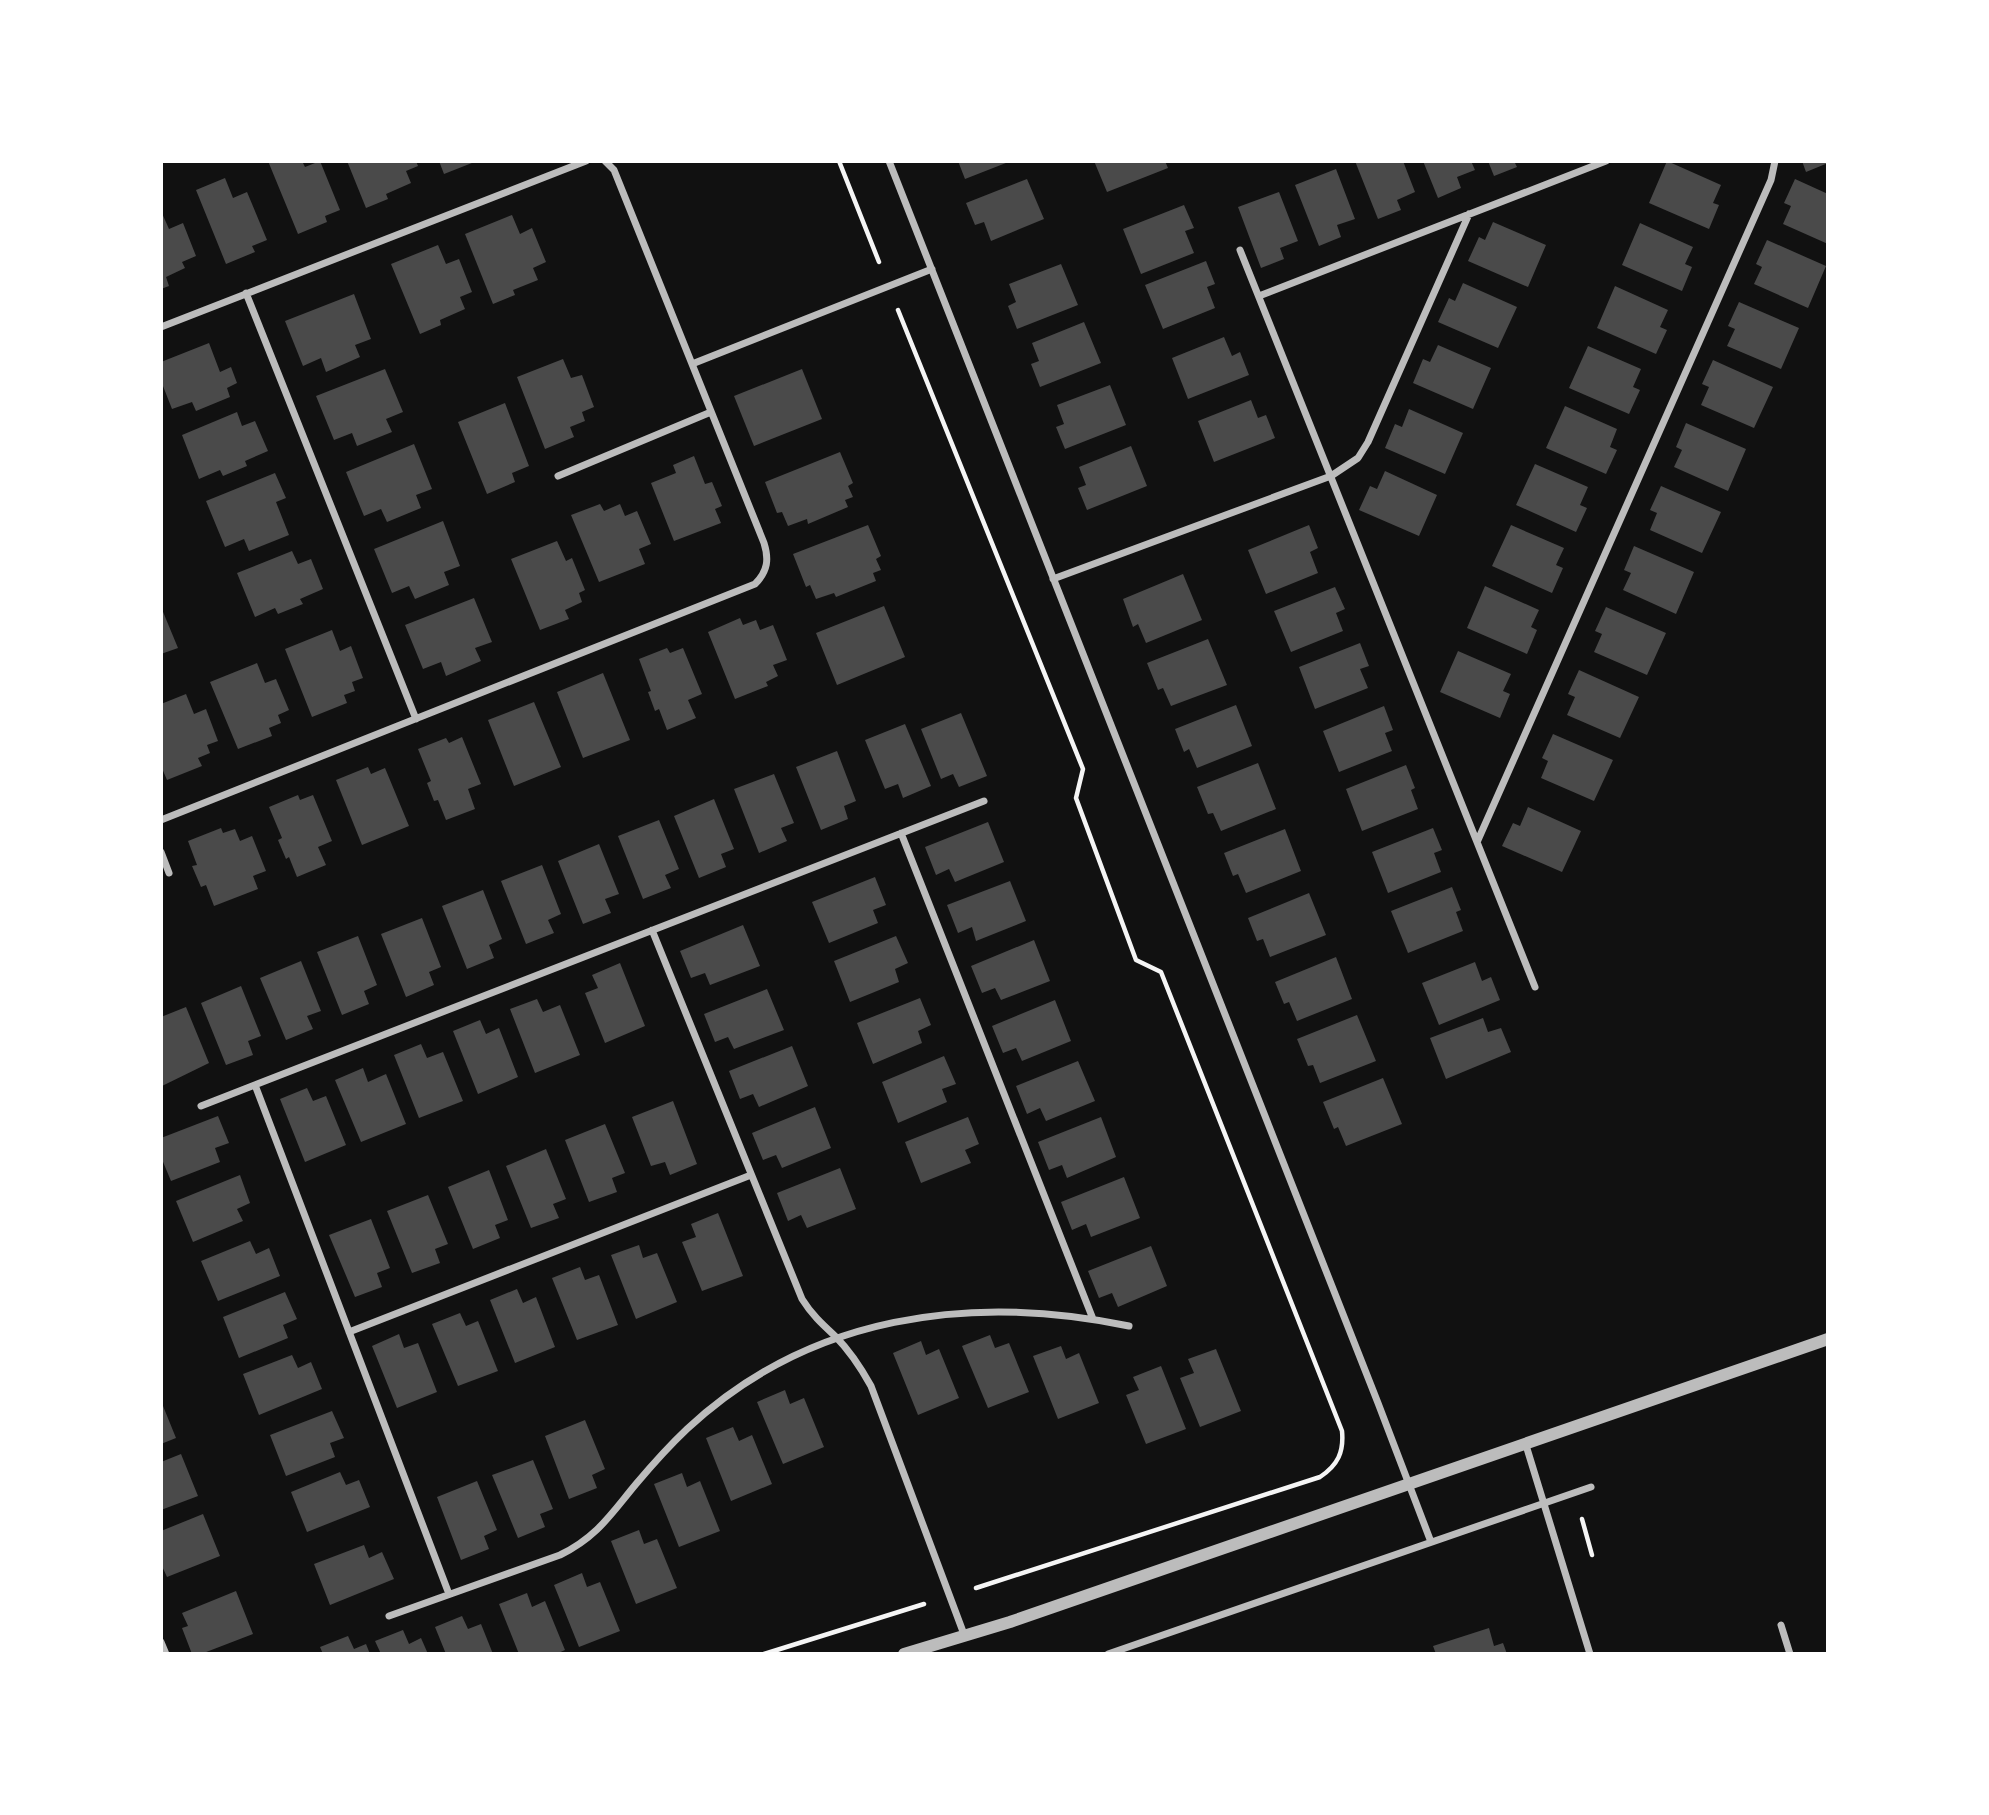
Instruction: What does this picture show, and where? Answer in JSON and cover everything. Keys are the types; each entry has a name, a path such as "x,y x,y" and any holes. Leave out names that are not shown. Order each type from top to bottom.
{"street":[{"path":"161,327 586,161"},
{"path":"161,820 755,583 762,577 768,555 764,543 614,170 605,161"},
{"path":"889,161 1431,1542"},
{"path":"1259,296 1606,161"},
{"path":"1478,840 1771,180 1775,161"},
{"path":"1053,579 1331,477 1358,458 1368,442 1469,214"},
{"path":"1240,250 1535,987"},
{"path":"692,364 932,269"},
{"path":"246,293 416,719"},
{"path":"558,477 711,412"},
{"path":"201,1106 984,801"},
{"path":"901,833 1093,1319"},
{"path":"161,852 169,873"},
{"path":"652,930 802,1299 811,1315 836,1337 859,1363 872,1386 965,1637"},
{"path":"255,1085 449,1594"},
{"path":"349,1332 751,1175"},
{"path":"389,1616 577,1547 605,1524 664,1452 720,1402 756,1376 836,1337 893,1322 976,1311 1035,1312 1129,1326"},
{"path":"904,1654 965,1637 1828,1339"},
{"path":"1525,1442 1590,1654"},
{"path":"1108,1654 1591,1487"},
{"path":"1781,1625 1790,1654"},
{"path":"161,1642 166,1654"}],"path":[{"path":"764,1654 1320,1477 1332,1469 1340,1457 1343,1444 1342,1431 1161,972 1136,960 1076,798 1083,769 839,161"},
{"path":"1574,1493 1593,1560"}],"building":[{"path":"268,161 302,161 305,167 320,161 340,210 325,216 327,222 298,234"},
{"path":"347,161 416,161 418,166 406,171 411,183 386,194 388,199 366,208"},
{"path":"439,161 477,161 444,174"},
{"path":"958,161 1011,161 965,179"},
{"path":"1094,161 1165,161 1168,168 1107,192"},
{"path":"1355,161 1403,161 1415,192 1397,200 1401,210 1378,219"},
{"path":"1423,161 1471,161 1475,170 1457,177 1461,188 1438,198"},
{"path":"1488,161 1514,161 1517,167 1494,176"},
{"path":"1667,161 1721,185 1713,203 1719,205 1709,229 1649,203"},
{"path":"1802,161 1828,161 1828,163 1806,172"},
{"path":"1336,169 1355,219 1337,225 1341,237 1319,246 1295,185"},
{"path":"225,178 233,198 247,192 267,240 252,246 255,252 226,264 196,190"},
{"path":"1027,179 1044,219 991,241 984,222 975,225 966,203"},
{"path":"1795,179 1828,194 1828,244 1783,224 1791,206 1784,203"},
{"path":"1279,192 1298,241 1280,248 1284,259 1261,268 1238,207"},
{"path":"1184,205 1194,228 1185,231 1194,253 1141,274 1123,229"},
{"path":"161,211 169,229 183,223 196,256 182,262 185,268 166,277 169,286 161,289"},
{"path":"512,215 520,234 532,228 546,262 533,268 538,280 513,290 515,295 493,304 465,234"},
{"path":"1493,222 1546,245 1528,287 1468,261 1479,237 1485,240"},
{"path":"1640,223 1693,247 1685,264 1692,267 1682,291 1622,265"},
{"path":"1767,240 1826,266 1808,308 1754,284 1762,267 1756,264"},
{"path":"438,245 446,264 459,259 472,292 460,297 465,309 440,320 441,325 420,334 391,264"},
{"path":"1206,261 1215,284 1207,287 1215,308 1163,329 1145,285"},
{"path":"1061,264 1078,305 1017,329 1008,306 1016,302 1009,284"},
{"path":"1463,283 1517,307 1498,348 1438,322 1449,298 1455,301"},
{"path":"1615,286 1668,310 1660,327 1667,330 1656,354 1597,328"},
{"path":"354,294 371,339 355,345 360,357 326,372 321,358 303,366 285,321"},
{"path":"1739,302 1799,328 1781,369 1727,346 1735,329 1728,326"},
{"path":"1084,322 1101,363 1040,387 1031,364 1039,361 1032,343"},
{"path":"1224,337 1232,356 1240,352 1249,375 1188,399 1172,358"},
{"path":"209,343 220,372 231,367 237,383 227,388 230,397 196,411 192,402 172,409 161,381 161,362"},
{"path":"1438,345 1491,368 1473,409 1413,383 1423,359 1430,362"},
{"path":"1588,346 1641,369 1633,387 1640,390 1629,414 1569,388"},
{"path":"563,359 571,378 582,375 594,407 582,412 585,421 570,427 574,437 545,449 517,377"},
{"path":"1713,360 1773,387 1754,428 1701,405 1709,387 1702,384"},
{"path":"385,369 403,412 386,419 392,432 357,446 352,433 334,440 316,396"},
{"path":"802,369 822,419 754,446 734,396"},
{"path":"1110,385 1126,425 1065,449 1056,427 1064,424 1057,405"},
{"path":"1251,400 1258,418 1266,415 1275,438 1214,462 1198,421"},
{"path":"505,403 529,466 512,473 515,482 487,494 458,422"},
{"path":"1565,406 1617,429 1610,447 1617,450 1606,474 1546,448"},
{"path":"1409,409 1463,433 1445,474 1385,448 1395,424 1402,427"},
{"path":"237,412 242,426 255,421 268,451 245,461 247,466 223,476 220,470 199,479 182,435"},
{"path":"1686,423 1746,449 1728,491 1674,467 1682,450 1676,447"},
{"path":"414,444 432,489 416,495 421,508 387,522 381,509 364,516 346,472"},
{"path":"1131,446 1147,486 1087,510 1078,488 1086,485 1079,467"},
{"path":"840,452 853,483 848,486 853,497 845,500 848,507 808,524 807,519 788,526 782,512 777,513 765,482"},
{"path":"694,456 705,484 712,482 722,506 715,509 721,523 674,541 651,483 676,473 673,465"},
{"path":"1535,464 1588,487 1580,505 1587,508 1576,532 1516,505"},
{"path":"1385,471 1437,495 1419,536 1359,510 1370,486 1377,489"},
{"path":"275,473 286,498 276,502 289,535 249,551 244,539 225,547 206,501"},
{"path":"1661,486 1721,512 1702,553 1650,530 1657,513 1650,510"},
{"path":"600,504 604,511 620,504 625,516 637,511 651,544 639,549 645,564 599,582 571,515"},
{"path":"443,521 460,566 444,572 449,585 415,599 409,586 392,593 374,549"},
{"path":"868,525 881,556 876,559 881,570 873,573 876,581 836,597 834,593 816,599 810,585 806,587 793,554"},
{"path":"1309,525 1318,548 1310,552 1318,573 1266,594 1248,550"},
{"path":"1511,525 1564,548 1556,565 1563,568 1552,593 1492,566"},
{"path":"557,541 566,561 572,558 585,590 579,593 582,602 565,610 569,619 540,630 511,559"},
{"path":"1634,546 1694,572 1676,614 1623,590 1631,573 1624,570"},
{"path":"292,551 298,564 311,559 323,589 300,599 303,604 278,614 275,608 255,617 237,573"},
{"path":"1183,574 1202,620 1146,643 1138,624 1133,627 1123,599"},
{"path":"1485,586 1539,610 1531,627 1537,630 1527,654 1467,628"},
{"path":"1335,587 1345,609 1336,613 1343,631 1291,652 1274,611"},
{"path":"474,598 492,642 475,648 481,661 446,676 441,662 423,669 405,625"},
{"path":"884,606 905,657 837,685 816,633"},
{"path":"161,607 178,648 161,654"},
{"path":"1606,607 1666,633 1647,675 1594,652 1602,634 1595,631"},
{"path":"740,618 743,625 756,620 760,630 773,625 787,660 773,665 778,676 766,682 768,686 735,699 708,632"},
{"path":"332,630 340,651 351,646 363,678 352,682 355,691 344,695 347,703 312,717 285,649"},
{"path":"1208,639 1227,685 1171,706 1163,688 1158,690 1147,663"},
{"path":"1360,643 1369,666 1360,669 1368,688 1315,709 1299,667"},
{"path":"667,648 670,653 683,648 702,694 688,700 696,718 667,730 659,709 655,711 639,659"},
{"path":"1458,651 1511,674 1503,691 1510,694 1500,718 1440,692"},
{"path":"257,663 265,683 276,679 289,710 278,715 281,723 269,728 272,736 238,749 210,682"},
{"path":"1579,670 1639,697 1620,738 1567,715 1575,697 1568,694"},
{"path":"603,673 630,740 583,758 557,692"},
{"path":"186,694 194,714 206,709 218,741 207,745 210,753 198,758 202,766 167,780 161,766 161,704"},
{"path":"534,702 561,767 514,786 488,720"},
{"path":"1236,705 1252,746 1197,768 1189,749 1184,752 1175,729"},
{"path":"1384,706 1393,730 1385,733 1392,751 1339,772 1323,731"},
{"path":"961,713 987,776 959,787 953,774 941,779 921,729"},
{"path":"905,724 931,786 903,798 898,784 885,789 865,740"},
{"path":"1553,734 1613,760 1594,801 1541,778 1548,761 1542,758"},
{"path":"462,737 481,784 468,789 475,809 446,820 438,800 434,801 427,783 431,781 418,749 446,738 449,743"},
{"path":"837,751 856,801 844,806 848,819 821,830 796,767"},
{"path":"1258,763 1276,809 1221,831 1213,813 1208,814 1197,787"},
{"path":"1406,765 1415,788 1411,790 1418,809 1362,831 1346,789"},
{"path":"368,767 371,774 385,768 409,826 362,845 336,780"},
{"path":"774,774 794,823 781,828 787,841 759,853 734,789"},
{"path":"298,795 300,800 313,795 332,841 318,847 326,865 297,877 278,840 282,838 269,807"},
{"path":"714,799 734,849 721,854 726,867 699,878 674,816"},
{"path":"1528,807 1581,831 1562,872 1502,846 1513,823 1520,826"},
{"path":"659,820 679,869 665,875 671,888 643,899 618,836"},
{"path":"988,822 1004,862 955,882 949,869 936,875 925,847"},
{"path":"221,828 223,833 235,829 240,841 252,836 266,871 253,876 258,889 214,906 206,885 201,887 192,866 197,865 188,841"},
{"path":"1433,828 1442,850 1434,853 1441,872 1388,893 1372,852"},
{"path":"1285,829 1301,871 1246,893 1238,874 1233,876 1224,853"},
{"path":"599,844 619,894 605,899 611,913 583,924 558,861"},
{"path":"542,865 561,914 548,920 554,933 526,944 501,881"},
{"path":"875,877 886,905 873,910 878,923 829,943 812,902"},
{"path":"1010,881 1026,921 976,941 972,927 958,933 947,905"},
{"path":"1452,887 1461,910 1456,912 1463,931 1408,953 1391,911"},
{"path":"483,890 502,939 489,945 494,958 467,969 442,906"},
{"path":"1309,893 1326,935 1270,957 1263,939 1257,941 1248,918"},
{"path":"422,918 441,967 429,972 434,985 406,997 381,934"},
{"path":"743,925 760,966 710,985 705,973 691,978 680,951"},
{"path":"358,936 377,985 364,991 369,1004 342,1015 317,952"},
{"path":"896,936 908,963 895,969 899,982 850,1002 834,961"},
{"path":"1034,940 1050,981 1001,1000 995,988 982,993 971,966"},
{"path":"1336,957 1352,999 1297,1021 1289,1002 1284,1004 1275,982"},
{"path":"301,961 321,1011 307,1016 313,1029 286,1040 260,978"},
{"path":"1475,962 1482,981 1491,977 1500,1000 1439,1025 1422,983"},
{"path":"620,963 645,1026 605,1043 585,993 598,988 592,975"},
{"path":"241,986 261,1036 248,1041 253,1055 226,1065 201,1003"},
{"path":"767,989 784,1030 734,1049 728,1037 715,1042 704,1014"},
{"path":"920,998 931,1025 918,1031 922,1043 873,1064 857,1023"},
{"path":"537,999 543,1012 560,1005 580,1055 535,1073 510,1009"},
{"path":"1055,1000 1071,1041 1022,1061 1016,1048 1003,1053 992,1026"},
{"path":"186,1007 209,1063 162,1086 161,1017"},
{"path":"1357,1015 1376,1061 1320,1083 1313,1065 1308,1066 1297,1039"},
{"path":"1483,1018 1488,1032 1501,1028 1511,1052 1446,1079 1430,1038"},
{"path":"480,1020 486,1034 499,1028 518,1077 478,1094 453,1031"},
{"path":"421,1044 427,1058 443,1052 463,1101 419,1118 394,1055"},
{"path":"792,1046 808,1086 759,1107 753,1094 740,1099 729,1071"},
{"path":"944,1056 956,1084 942,1089 947,1102 898,1123 882,1082"},
{"path":"1078,1061 1095,1101 1046,1121 1040,1108 1027,1114 1016,1086"},
{"path":"363,1068 368,1082 386,1074 406,1124 361,1142 335,1080"},
{"path":"1383,1078 1402,1124 1346,1146 1338,1127 1334,1129 1323,1102"},
{"path":"307,1088 313,1101 326,1096 346,1145 305,1162 280,1099"},
{"path":"673,1101 697,1164 670,1175 665,1162 651,1166 632,1117"},
{"path":"815,1107 831,1148 782,1168 776,1155 763,1160 752,1133"},
{"path":"218,1116 229,1143 215,1148 220,1162 171,1181 161,1157 161,1138"},
{"path":"968,1117 979,1144 965,1150 971,1163 921,1183 905,1142"},
{"path":"1101,1117 1116,1157 1067,1178 1062,1165 1049,1170 1038,1142"},
{"path":"605,1124 625,1173 612,1178 617,1192 589,1202 565,1140"},
{"path":"546,1149 566,1199 553,1204 559,1218 531,1228 506,1166"},
{"path":"840,1168 856,1209 807,1228 801,1215 788,1221 777,1193"},
{"path":"489,1170 508,1220 495,1225 500,1238 473,1249 448,1187"},
{"path":"240,1175 250,1203 237,1209 243,1221 193,1242 176,1201"},
{"path":"1124,1177 1140,1218 1091,1237 1086,1224 1072,1230 1061,1202"},
{"path":"428,1195 448,1244 435,1249 440,1263 412,1273 387,1211"},
{"path":"718,1213 743,1276 702,1291 682,1242 696,1237 691,1224"},
{"path":"371,1219 390,1268 377,1273 382,1287 355,1297 329,1235"},
{"path":"250,1241 256,1254 269,1248 280,1276 218,1301 201,1261"},
{"path":"639,1245 643,1258 657,1253 677,1302 636,1319 611,1255"},
{"path":"1151,1246 1167,1286 1118,1307 1112,1293 1099,1298 1088,1271"},
{"path":"580,1267 585,1280 599,1275 618,1325 577,1340 552,1278"},
{"path":"517,1289 523,1303 536,1297 555,1347 515,1363 490,1300"},
{"path":"285,1292 297,1319 283,1325 288,1338 239,1358 223,1317"},
{"path":"460,1313 466,1326 478,1321 498,1371 458,1386 432,1324"},
{"path":"399,1334 404,1348 418,1343 437,1392 397,1408 372,1346"},
{"path":"990,1335 995,1348 1009,1343 1029,1392 988,1408 962,1346"},
{"path":"921,1341 926,1355 939,1349 959,1398 918,1415 893,1353"},
{"path":"1061,1346 1066,1359 1079,1353 1099,1403 1058,1419 1033,1356"},
{"path":"1216,1349 1241,1411 1200,1427 1180,1378 1194,1373 1188,1359"},
{"path":"292,1355 298,1368 311,1362 322,1389 259,1415 243,1374"},
{"path":"1161,1366 1186,1429 1146,1444 1126,1395 1139,1390 1133,1377"},
{"path":"785,1390 790,1404 804,1398 824,1447 783,1464 757,1402"},
{"path":"161,1401 176,1438 161,1444"},
{"path":"332,1411 344,1438 330,1443 335,1457 286,1476 270,1435"},
{"path":"585,1420 605,1469 592,1475 597,1488 569,1499 545,1436"},
{"path":"733,1427 739,1441 752,1435 772,1484 731,1501 706,1438"},
{"path":"181,1454 198,1496 161,1510 161,1462"},
{"path":"533,1460 553,1509 540,1514 545,1527 518,1538 492,1475"},
{"path":"340,1472 346,1485 359,1480 370,1507 307,1532 291,1492"},
{"path":"682,1473 687,1487 700,1481 720,1531 679,1547 654,1484"},
{"path":"477,1481 497,1530 484,1536 489,1549 461,1560 437,1497"},
{"path":"203,1514 220,1556 167,1577 161,1564 161,1531"},
{"path":"639,1530 644,1544 657,1539 677,1588 636,1604 611,1541"},
{"path":"364,1545 369,1558 382,1552 394,1579 330,1605 314,1564"},
{"path":"582,1573 587,1587 600,1582 620,1631 579,1647 554,1585"},
{"path":"236,1591 253,1634 201,1654 192,1654 182,1628 188,1626 182,1613"},
{"path":"527,1593 532,1607 545,1601 565,1650 556,1654 519,1654 499,1604"},
{"path":"462,1616 468,1629 481,1624 493,1654 446,1654 435,1627"},
{"path":"1489,1628 1494,1646 1503,1643 1507,1654 1436,1654 1433,1646"},
{"path":"403,1630 409,1644 421,1638 428,1654 381,1654 375,1641"},
{"path":"348,1636 354,1649 366,1644 370,1654 323,1654 320,1647"}]}
